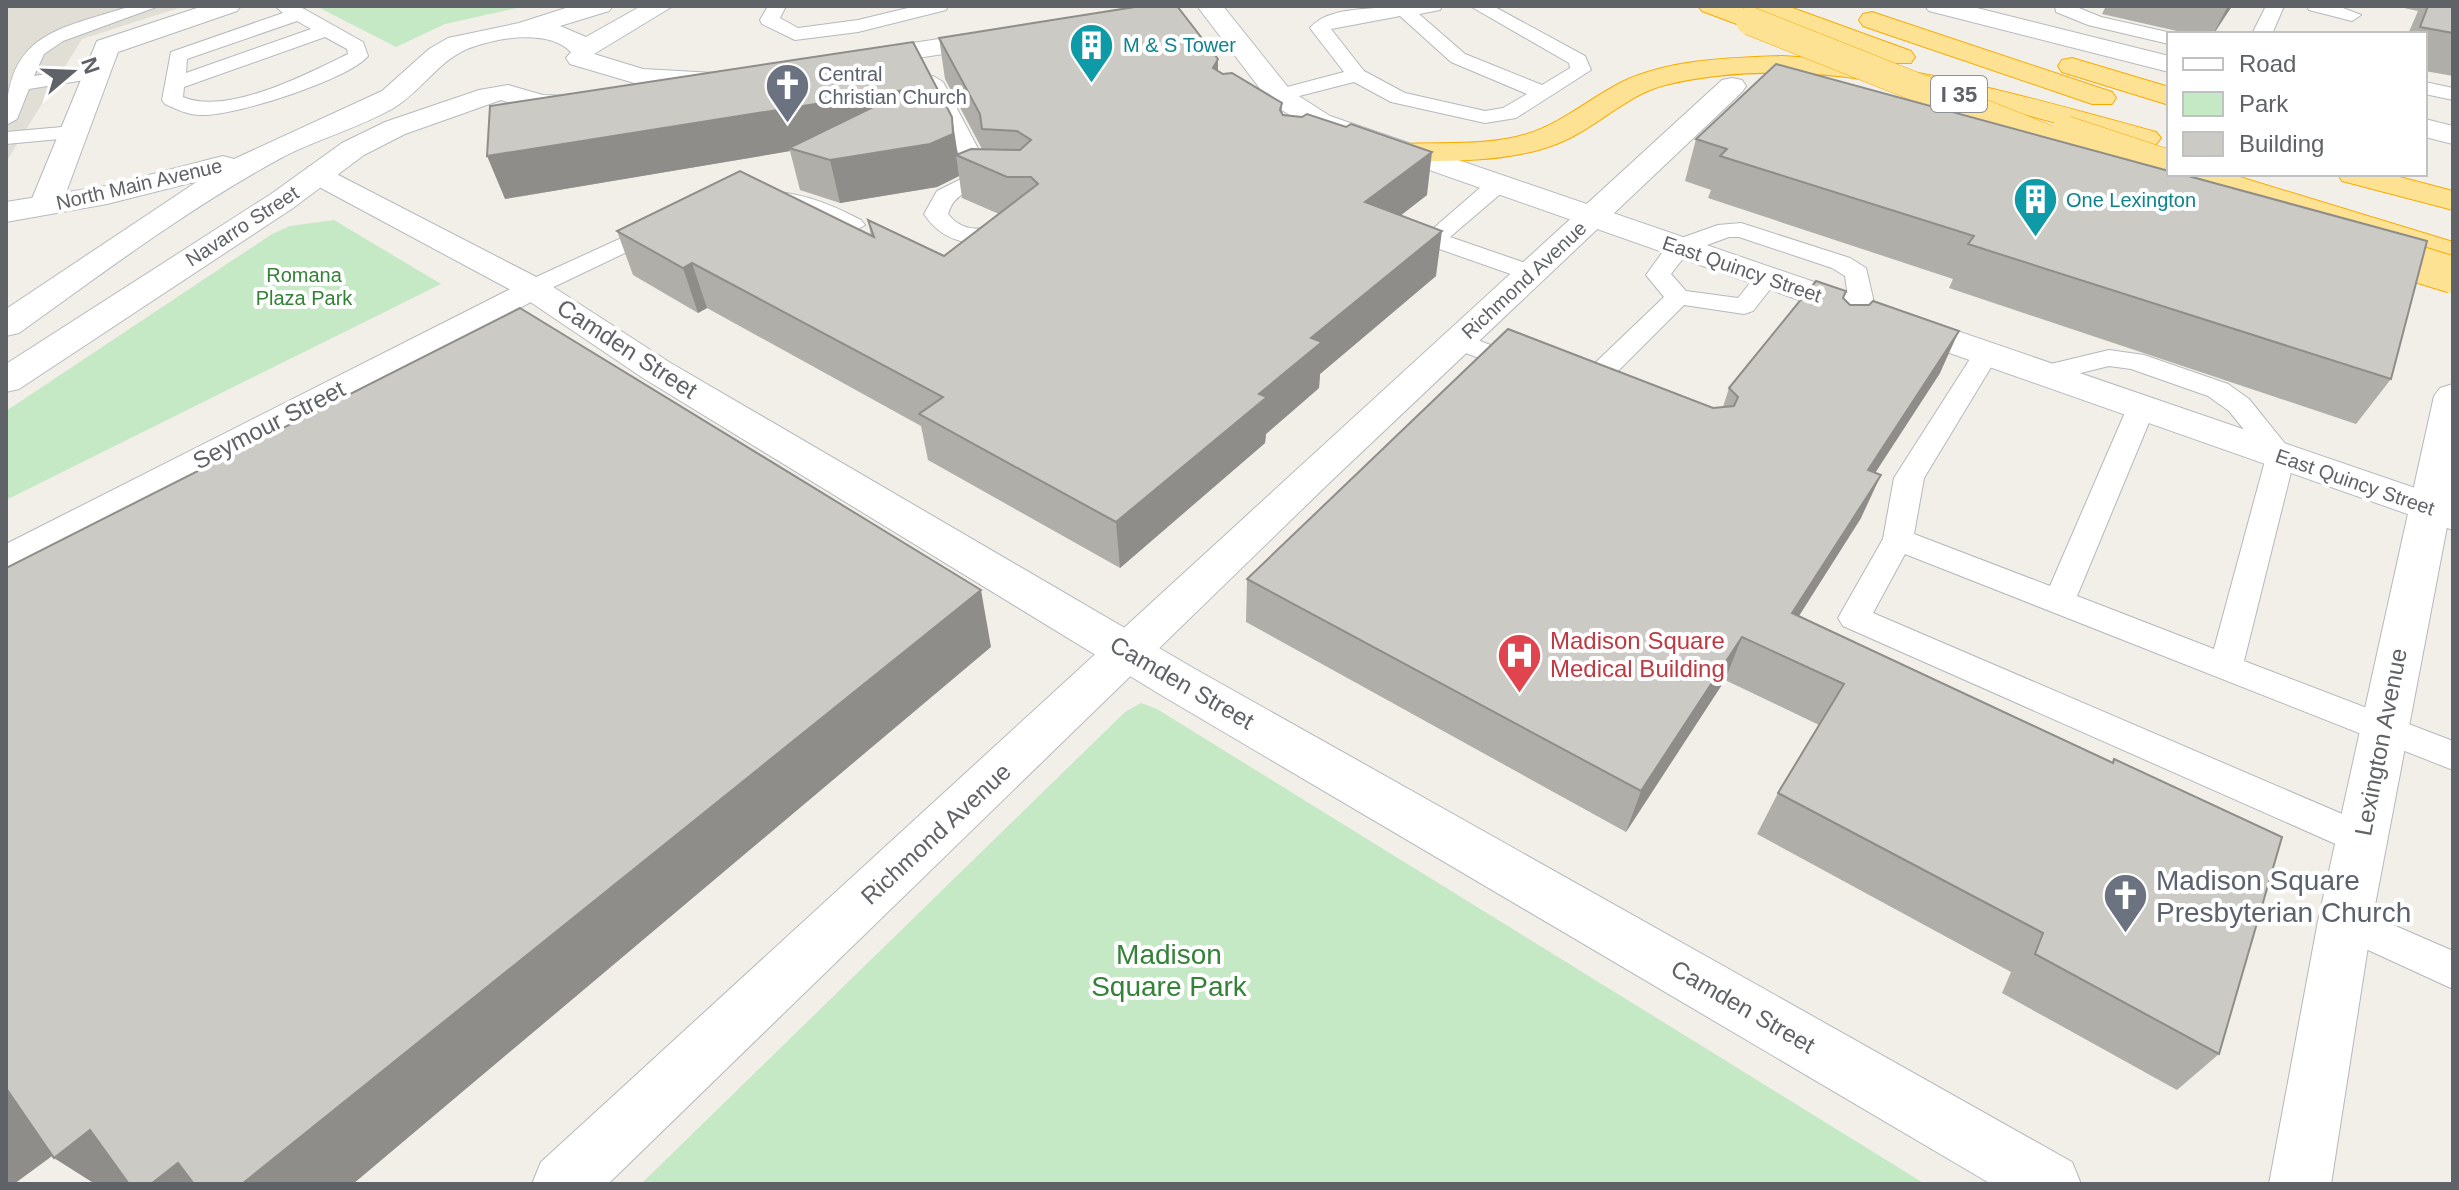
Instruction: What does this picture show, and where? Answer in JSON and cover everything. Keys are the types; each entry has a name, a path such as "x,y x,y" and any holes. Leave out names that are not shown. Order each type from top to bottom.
{"highway":[{"name":"I 35","path":"1711,6 1757,13 2157,142"},
{"name":"I 35","path":"1834,6 1935,44 2167,118"},
{"name":"I 35","path":"1886,6 2167,95"},
{"name":"I 35","path":"1757,13 2167,163"},
{"path":"1757,13 2141,176 2453,275"},
{"path":"1404,153 1519,145 1560,131 1630,88 1681,73 1740,64 1808,64 1909,79 2157,142"},
{"path":"2427,169 2453,176"},
{"path":"2204,176 2453,253"},
{"path":"2268,176 2453,231"},
{"path":"2360,176 2453,201"}],"street":[{"path":"45,206 101,60 228,6"},
{"name":"Navarro Street","path":"6,325 85,270 272,152 393,96 420,74 426,64 449,48 600,6"},
{"path":"420,74 426,88 462,98 499,95 547,82 563,75 582,53 660,6"},
{"path":"1938,6 2167,63"},
{"name":"East Quincy Street","path":"1205,7 1281,97 1319,131 1404,153 1767,278 1853,324 1986,354 2440,512"},
{"path":"499,32 556,33 579,42 582,53"},
{"path":"839,62 1031,33"},
{"path":"582,53 641,77 714,81"},
{"path":"499,95 540,104 631,100 746,76"},
{"name":"Richmond Avenue","path":"563,1184 1531,273 1740,88"},
{"name":"Navarro Street","path":"6,381 353,149 395,128 499,95"},
{"path":"2427,128 2453,135"},
{"name":"North Main Avenue","path":"6,212 172,180 272,152"},
{"name":"Camden Street","path":"319,174 532,288 656,370 1129,653 2050,1184"},
{"name":"Seymour Street","path":"6,562 532,288"},
{"name":"Lexington Avenue","path":"2300,1184 2345,921 2384,728 2440,512 2453,396"}],"lane":[{"path":"6,119 35,51 56,37 150,6"},
{"path":"777,6 769,20 795,34 858,26 939,6"},
{"path":"1433,6 1328,21 1320,28 1357,75 1398,98 1485,117 1509,114 1581,70 1578,60 1479,6"},
{"path":"2263,32 2275,6"},
{"path":"2316,6 2352,15"},
{"path":"2060,7 2095,21 2167,38"},
{"path":"292,10 326,30 356,46 358,56 331,71 226,108 199,109 172,100 178,56 292,10"},
{"path":"1404,10 1458,58 1543,93"},
{"path":"174,84 326,30"},
{"path":"917,50 972,158 975,182"},
{"path":"21,84 101,60"},
{"path":"1236,105 1281,97 1357,75"},
{"path":"2427,88 2453,94"},
{"path":"6,138 73,132"},
{"path":"1022,184 975,182 950,192 937,206 936,214 947,228 986,237 1028,228"},
{"path":"1497,185 1433,239 1531,273"},
{"path":"735,199 782,196 810,203 853,225"},
{"path":"532,288 684,215"},
{"path":"1767,278 1744,306 1678,297 1658,275 1679,247 1726,230 1741,230 1841,263 1857,273 1853,324"},
{"path":"2338,257 2453,290"},
{"path":"1582,391 1678,297"},
{"path":"1459,341 1610,402"},
{"path":"1986,354 1909,478 1898,539 1854,618 2362,839"},
{"path":"2044,374 2109,358 2135,361 2218,390 2239,405 2281,456 2226,667"},
{"path":"2059,602 2141,408"},
{"path":"1898,539 2453,756"},
{"path":"2345,921 2453,971"}],"shaded area":[{"path":"6,6 185,6 82,39 6,162"}],"green space":[{"path":"316,6 526,6 445,24 396,47"},
{"name":"Romana Plaza Park","path":"334,220 441,284 6,500 6,411 272,234 290,226"},
{"name":"Madison Square Park","path":"1141,703 1157,709 1925,1184 641,1184 1125,712"}],"building":[{"path":"1141,6 1177,6 1218,59 1213,68 1223,74 1232,73 1282,103 1280,110 1283,115 1302,117 1307,114 1346,127 1351,124 1432,152 1365,202 1442,231 1311,338 1322,342 1259,394 1267,397 1116,522 919,414 943,397 692,263 683,268 617,231 740,171 874,237 868,220 944,256 1038,184 1031,177 1007,177 956,155 971,149 1020,150 1031,140 1017,131 982,129 980,114 939,38"},
{"path":"2428,6 2453,6 2453,33 2420,27"},
{"path":"913,42 952,117 953,134 930,144 830,160 789,148 910,89 487,156 490,106"},
{"name":"One Lexington","path":"1776,64 2167,170 2167,176 2188,176 2427,241 2391,379 1968,244 1974,236 1720,156 1727,149 1696,139"},
{"path":"1816,281 1846,291 1843,298 1850,305 1869,305 1873,301 1959,331 1868,470 1881,475 1792,613 2113,763 2114,759 2282,837 2219,1054 2035,954 2043,933 1778,793 1844,684 1742,637 1641,791 1247,579 1508,329 1713,408 1734,406 1738,397 1729,388"},
{"path":"520,308 981,590 242,1184 194,1184 178,1163 151,1184 129,1184 90,1130 54,1158 6,1092 6,568"}],"place":[{"name":"M & S Tower","path":"1092,84"},
{"name":"Central Christian Church","path":"787,124"},
{"name":"One Lexington","path":"2035,239"},
{"name":"Madison Square Medical Building","path":"1519,694"},
{"name":"Madison Square Presbyterian Church","path":"2125,935"}]}
